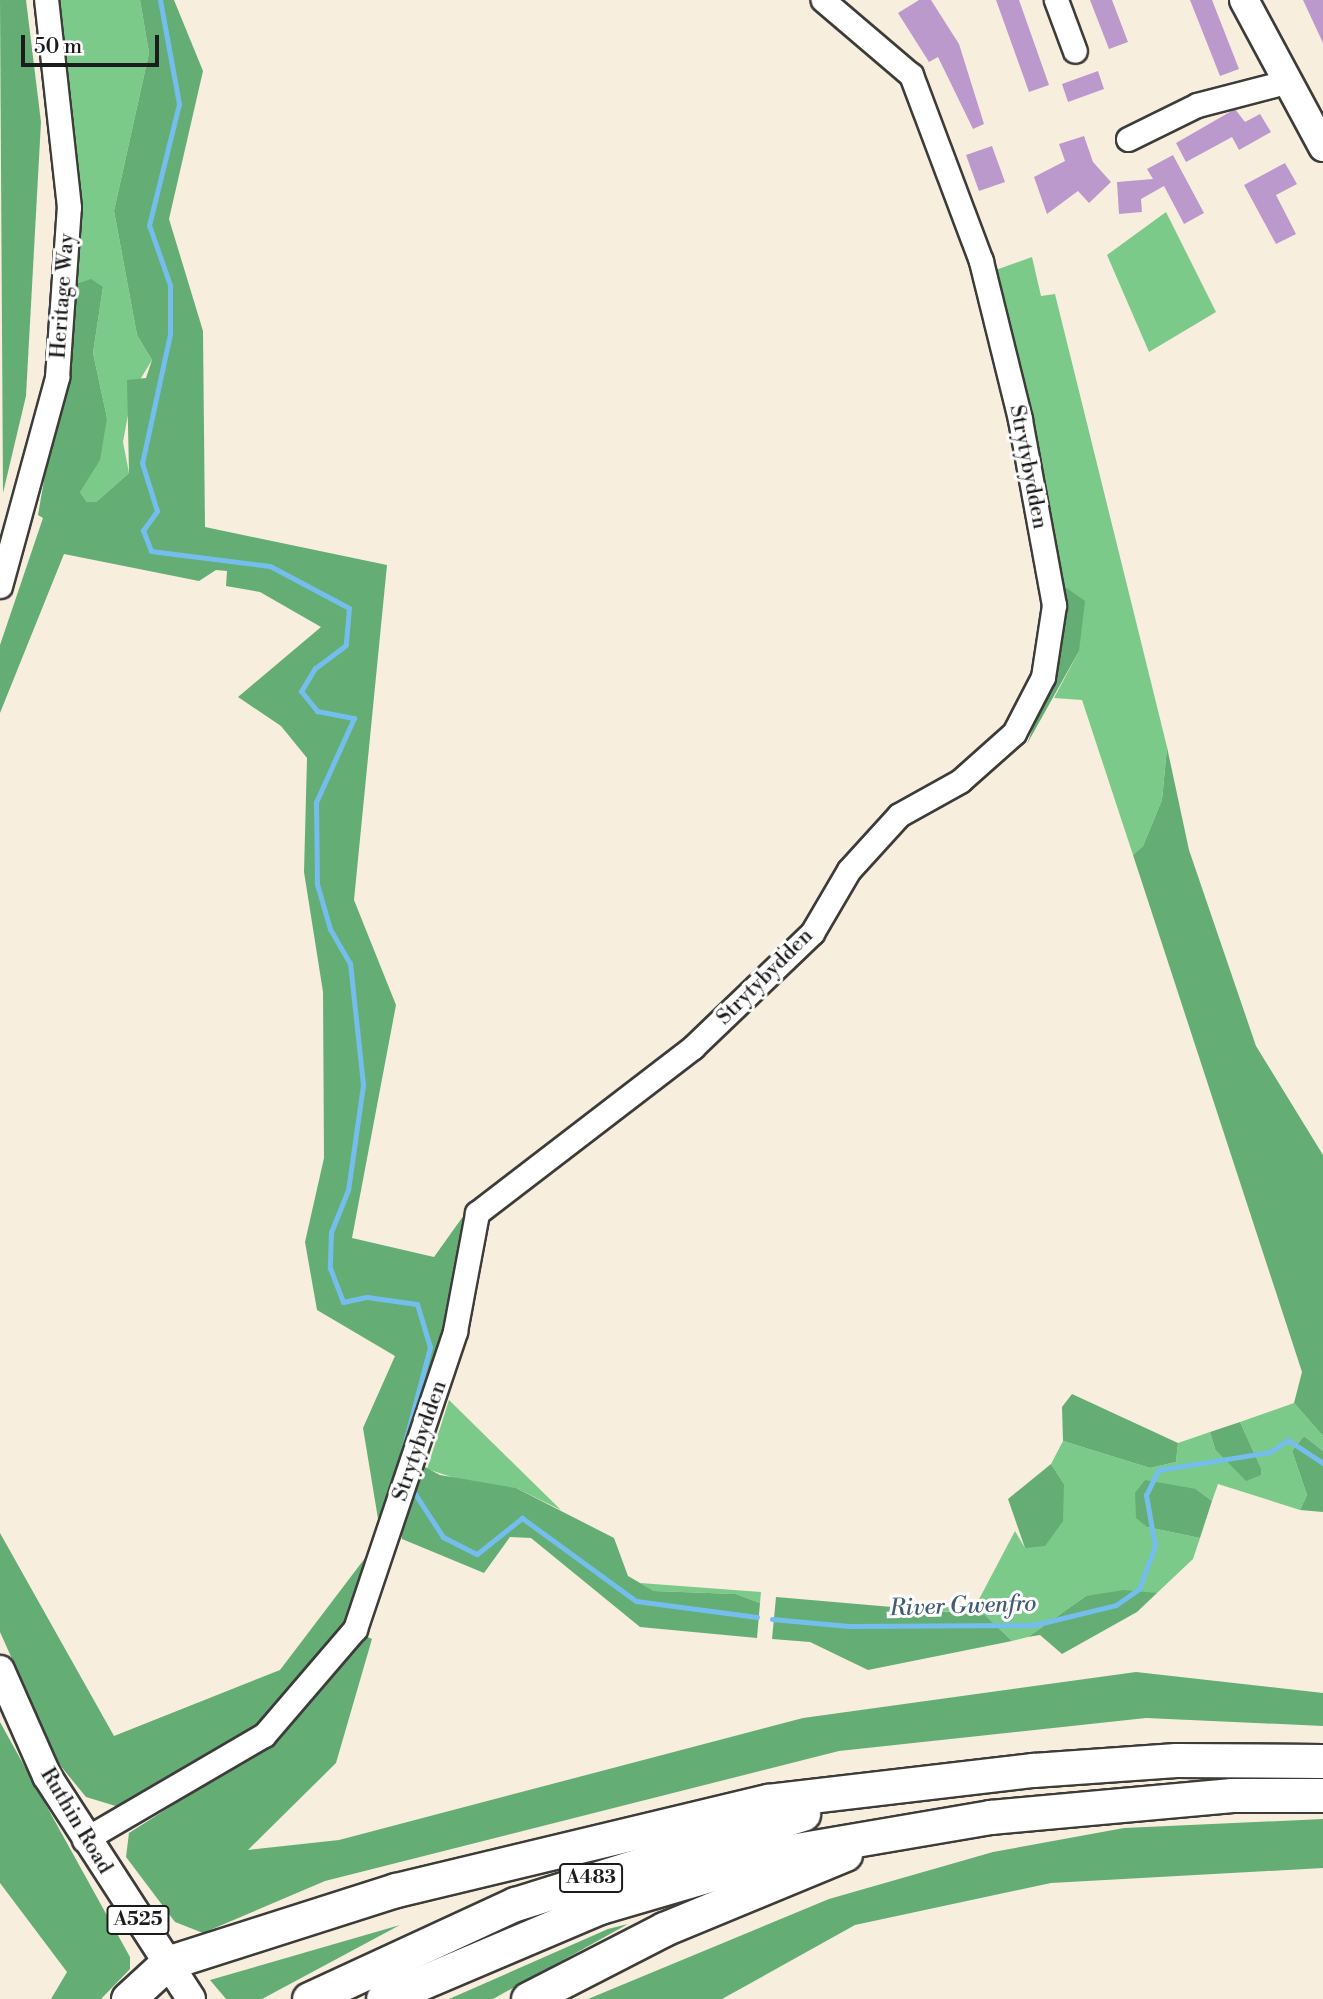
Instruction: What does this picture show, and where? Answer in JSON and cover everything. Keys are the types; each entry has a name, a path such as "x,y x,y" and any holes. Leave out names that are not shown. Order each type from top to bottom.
{"highway":[{"name":"A483","path":"309,1999 515,1904 886,1790 1150,1762 1323,1760"},
{"path":"128,1999 167,1963 396,1890 606,1836 768,1801 886,1790"},
{"name":"A483","path":"383,1999 600,1907 791,1851 886,1834 1095,1806 1323,1796"},
{"name":"A483","path":"528,1999 664,1930 886,1834"}],"main road":[{"path":"1244,0 1285,82 1323,147"},
{"name":"Ruthin Road","path":"0,1670 47,1776 84,1840 191,1999"}],"street":[{"name":"Heritage Way","path":"0,586 57,377 69,208 46,0"},
{"name":"Strytybydden","path":"84,1840 264,1735 355,1629 409,1480 455,1331 477,1213 693,1047 812,933 849,870 899,816 960,781 1014,733 1043,677 1054,605 1020,419 981,261 911,75 823,0"},
{"path":"1056,0 1075,51"},
{"path":"1128,139 1197,105 1285,82"}],"green space":[{"path":"0,0 26,0 41,122 26,396 3,493"},
{"path":"59,0 140,0 149,53 114,211 137,335 152,360 132,393 123,442 129,473 96,502 87,502 80,492 107,418 93,353 103,287 68,287 73,195"},
{"path":"140,0 174,0 203,71 169,219 203,331 205,527 387,565 354,900 396,1005 352,1238 434,1257 464,1215 466,1230 458,1291 408,1458 440,1475 516,1488 614,1538 628,1576 654,1591 736,1594 760,1603 757,1638 640,1627 531,1538 510,1537 484,1573 402,1539 399,1525 346,1625 256,1729 119,1807 86,1797 59,1764 0,1632 0,1533 114,1736 280,1670 381,1537 363,1428 395,1356 317,1310 305,1242 324,1158 323,992 304,872 307,758 281,726 238,697 321,627 260,592 226,586 227,571 216,570 199,581 64,554 0,713 0,645 43,518 38,515 62,376 68,287 91,279 103,287 93,353 107,418 100,460 80,492 87,502 96,502 129,473 127,380 146,378 152,360 137,335 114,211 149,53"},
{"path":"1166,212 1216,312 1149,352 1107,255"},
{"path":"1032,257 1041,296 1055,294 1167,747 1162,800 1143,846 1133,855 1082,700 1054,698 1079,651 1068,594 1052,558 990,272"},
{"path":"1065,587 1085,601 1079,651 1027,744 1046,693"},
{"path":"1167,747 1189,850 1256,1046 1323,1155 1323,1436 1294,1403 1302,1372 1133,855 1143,846 1162,800"},
{"path":"1072,1394 1178,1443 1176,1462 1150,1468 1063,1441 1062,1407"},
{"path":"449,1400 561,1510 516,1488 479,1486 427,1469"},
{"path":"1294,1403 1323,1436 1323,1451 1304,1436 1292,1451 1307,1495 1300,1510 1218,1484 1212,1501 1196,1489 1147,1527 1200,1538 1193,1559 1157,1593 1086,1596 1028,1637 1012,1641 985,1615 920,1609 976,1605 1015,1531 1025,1548 1064,1484 1051,1464 1063,1441 1150,1468 1176,1462 1178,1443 1210,1432 1215,1449 1261,1468 1240,1422"},
{"path":"1240,1422 1261,1468 1261,1475 1246,1481 1215,1449 1210,1432"},
{"path":"1304,1436 1323,1451 1323,1512 1300,1510 1307,1495 1292,1451"},
{"path":"1051,1464 1064,1484 1063,1521 1045,1546 1025,1548 1008,1499"},
{"path":"1145,1480 1196,1489 1212,1501 1200,1538 1147,1527 1136,1518 1135,1493"},
{"path":"640,1583 761,1592 760,1603 736,1594 654,1591"},
{"path":"1124,1590 1157,1593 1137,1612 1062,1654 1040,1635 1028,1637 1086,1596"},
{"path":"776,1597 985,1615 1012,1641 868,1670 810,1642 772,1639"},
{"path":"361,1634 372,1639 336,1763 248,1850 339,1840 803,1718 1136,1672 1323,1693 1323,1726 1146,1718 839,1751 325,1881 203,1933 175,1922 126,1857 129,1833 267,1745"},
{"path":"0,1722 130,1957 130,1969 101,1999 51,1999 67,1972 0,1883"},
{"path":"1323,1819 1323,1868 1051,1883 855,1925 722,1999 588,1999 829,1899 993,1852 1124,1828"},
{"path":"628,1924 493,1999 449,1999 608,1929"},
{"path":"400,1925 262,1999 226,1999 210,1980"}],"building":[{"path":"919,0 931,0 959,44 984,124 973,129 938,57 929,62 898,13"},
{"path":"996,0 1019,0 1049,85 1029,92"},
{"path":"1090,0 1112,0 1128,42 1109,49"},
{"path":"1190,0 1212,0 1239,69 1220,76"},
{"path":"1303,0 1323,0 1323,43"},
{"path":"1098,71 1104,89 1068,102 1062,84"},
{"path":"1235,109 1245,122 1260,114 1271,132 1239,150 1232,137 1186,162 1176,143"},
{"path":"1084,136 1093,162 1111,182 1089,203 1078,191 1047,214 1034,177 1065,161 1059,144"},
{"path":"992,146 1005,182 979,191 966,155"},
{"path":"1173,155 1204,213 1184,224 1164,186 1141,199 1142,212 1119,214 1117,182 1153,179 1147,169"},
{"path":"1285,163 1297,184 1276,195 1296,234 1276,244 1244,185"}],"waterway":[{"name":"River Gwenfro","path":"160,0 179,104 149,225 170,285 170,334 142,463 157,511 143,530 151,551 270,566 349,608 346,645 315,668 301,691 317,711 354,718 316,802 317,884 330,929 350,963 363,1085 348,1190 331,1232 330,1268 343,1302 367,1297 417,1304 430,1347 400,1461"},
{"name":"River Gwenfro","path":"772,1619 849,1626 1034,1625 1116,1605 1139,1589 1155,1546 1146,1495 1158,1470 1270,1452 1288,1440 1323,1463"},
{"name":"River Gwenfro","path":"410,1486 443,1537 477,1554 522,1518 636,1601 757,1617"}]}
